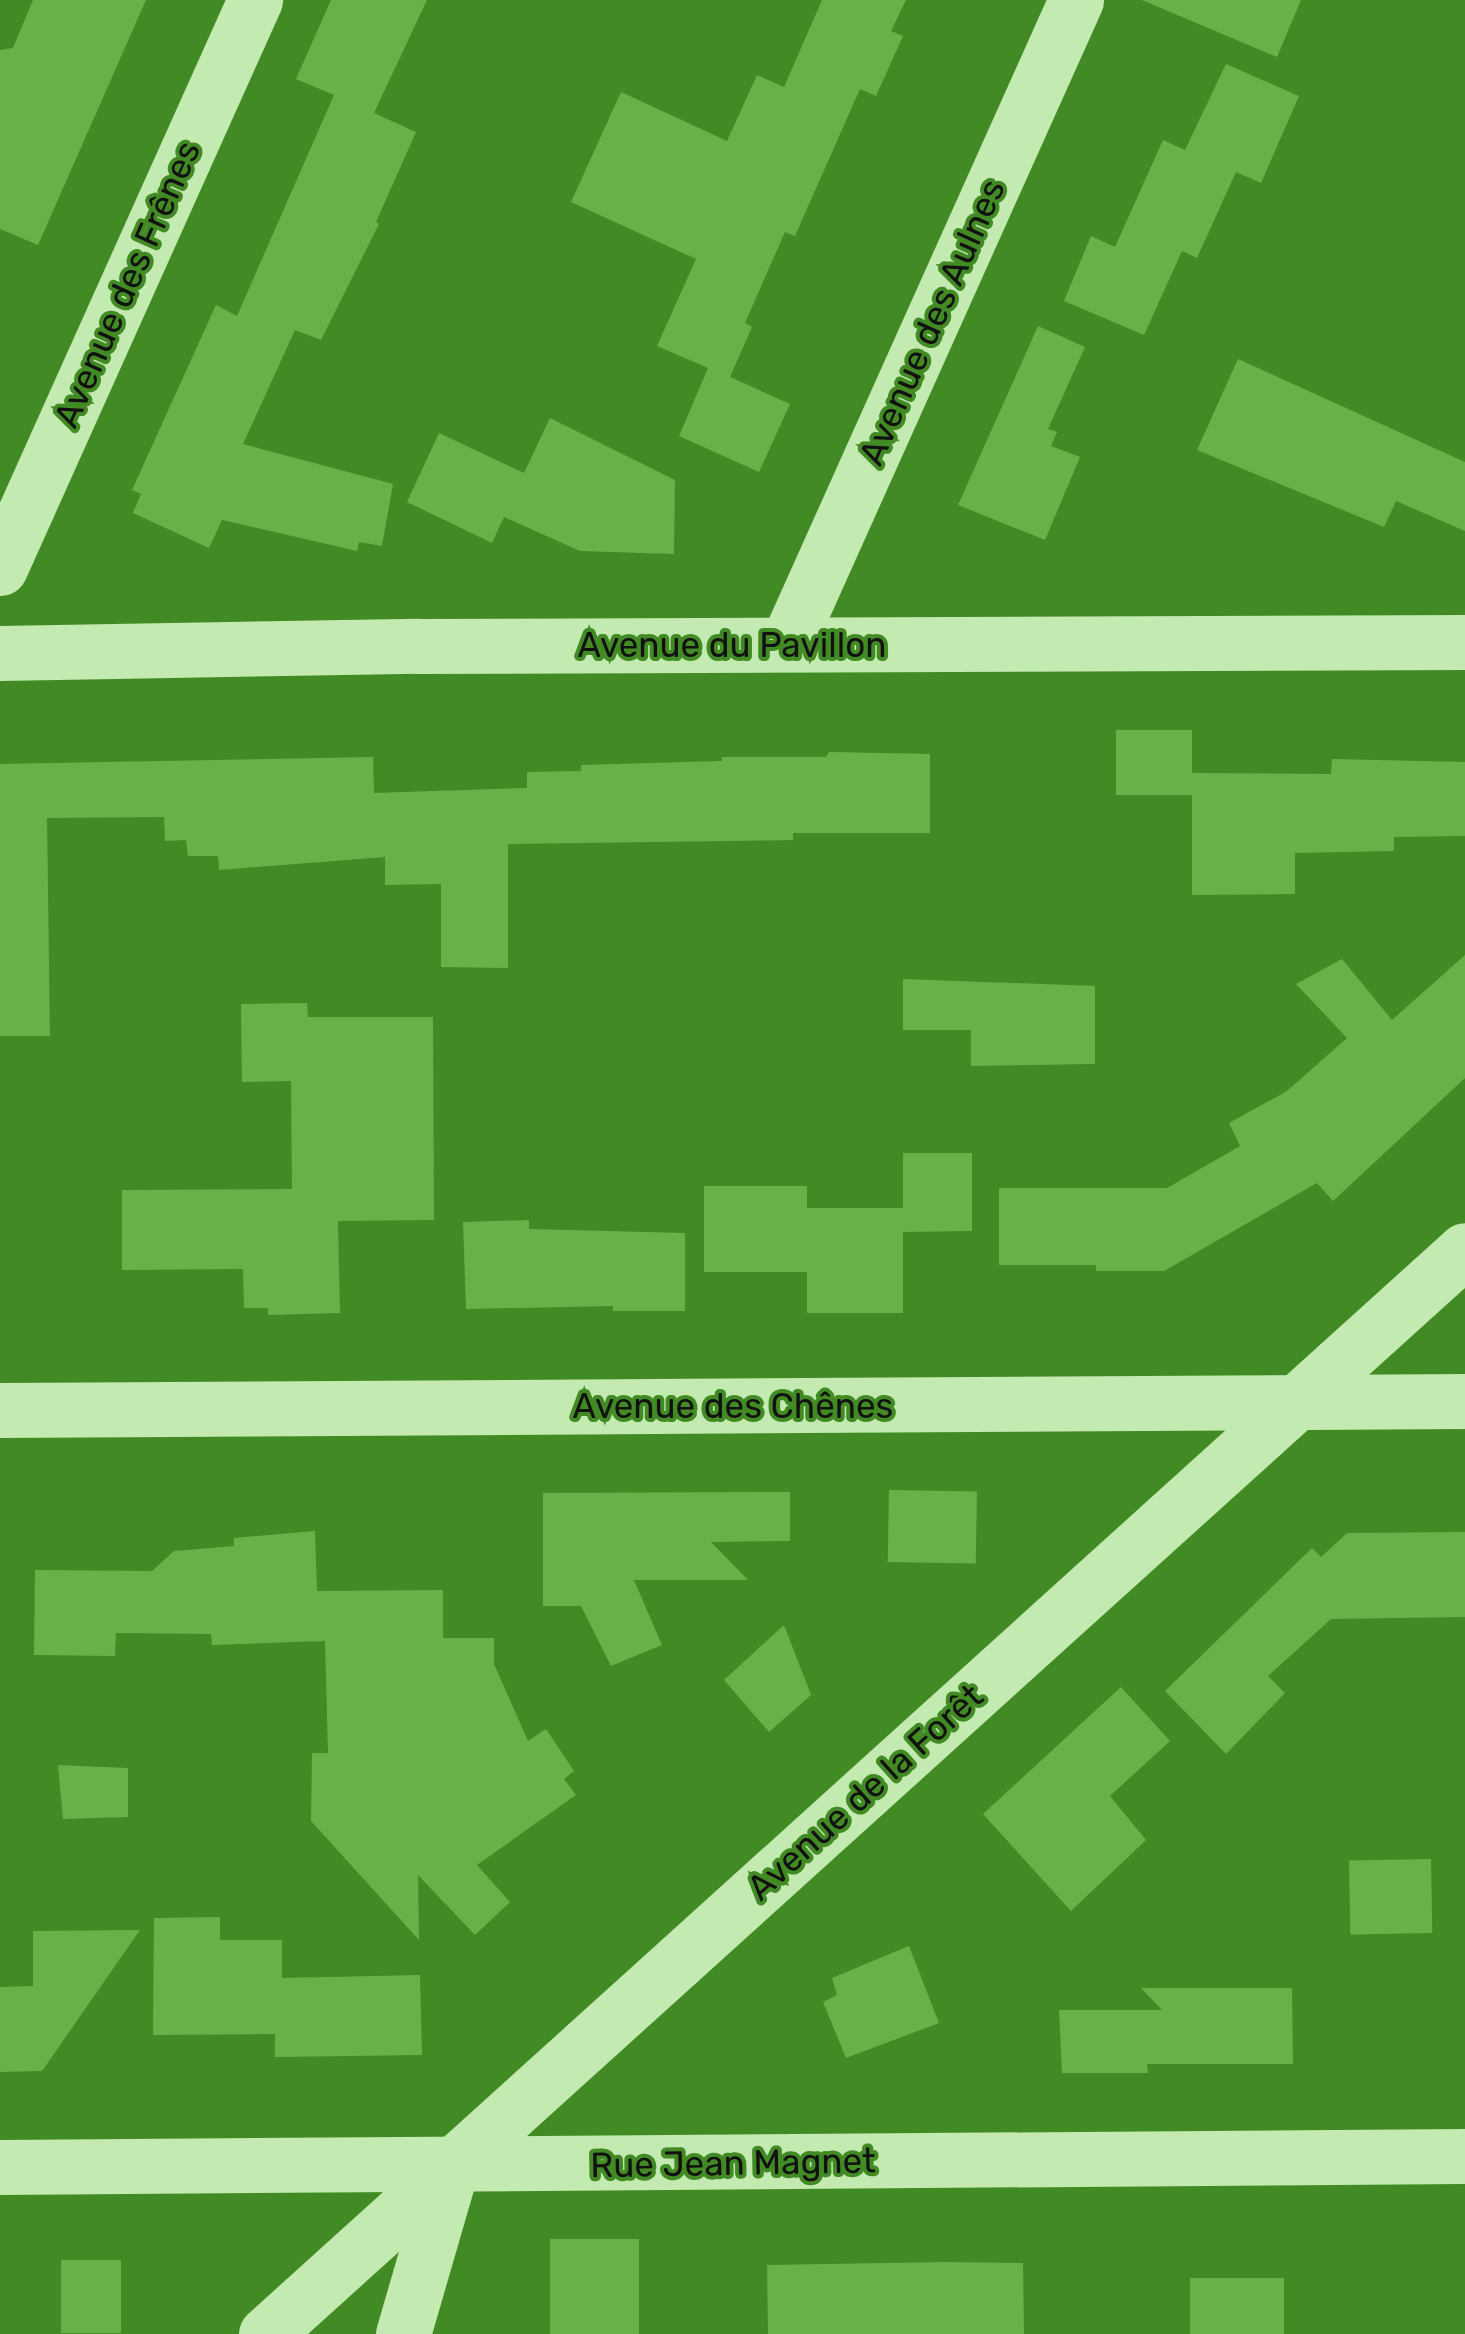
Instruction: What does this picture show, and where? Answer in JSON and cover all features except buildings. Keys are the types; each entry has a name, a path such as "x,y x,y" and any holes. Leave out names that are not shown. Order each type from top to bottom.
{"street":[{"name":"Avenue des Frênes","path":"0,568 255,0"},
{"name":"Avenue des Aulnes","path":"787,644 1076,0"},
{"name":"Avenue du Pavillon","path":"0,653 787,644 1465,642"},
{"name":"Avenue de la Forêt","path":"266,2334 1465,1250"},
{"name":"Avenue des Chênes","path":"0,1410 1465,1401"},
{"name":"Rue Jean Magnet","path":"0,2166 1465,2156"},
{"path":"403,2334 452,2165"}]}
